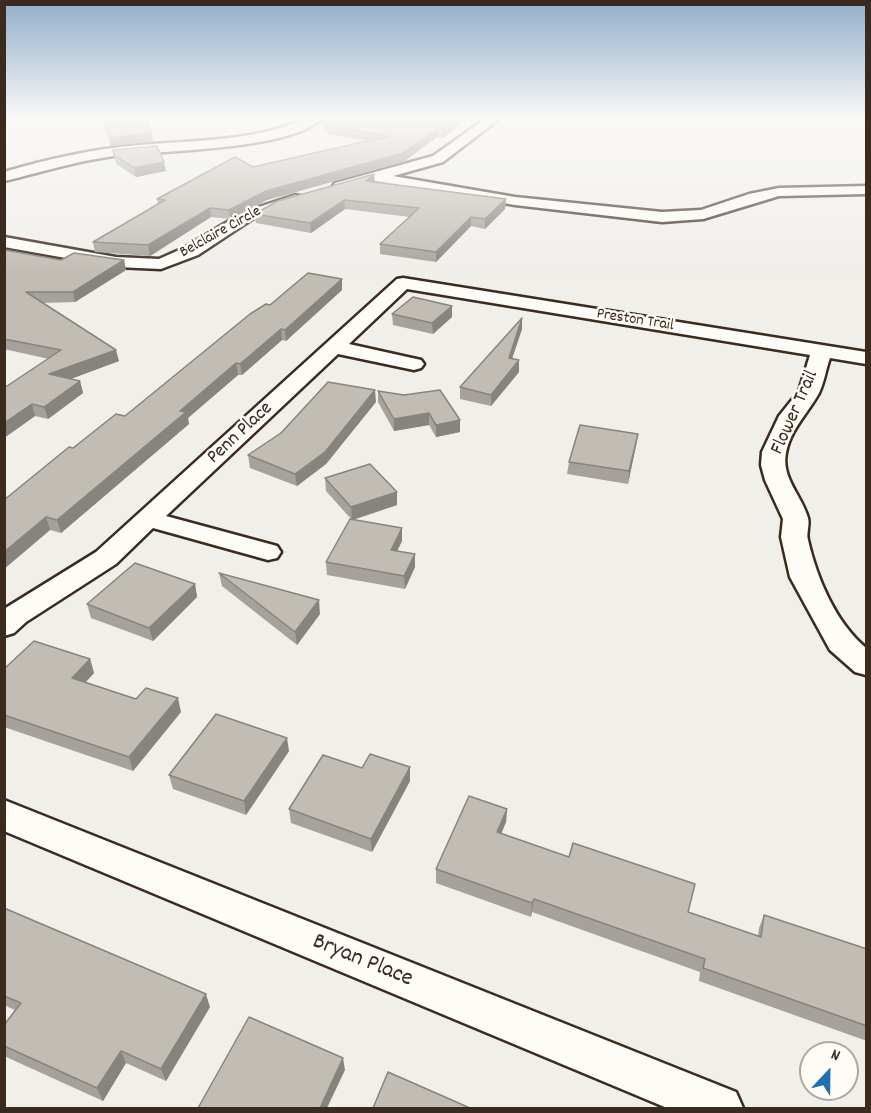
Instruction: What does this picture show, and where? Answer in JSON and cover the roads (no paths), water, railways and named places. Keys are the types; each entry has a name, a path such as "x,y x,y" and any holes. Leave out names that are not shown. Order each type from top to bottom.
{"street":[{"path":"4,177 29,171"},
{"name":"Belclaire Circle","path":"4,243 116,262 161,264 192,251 249,215 318,192 397,171"},
{"path":"376,177 515,201 662,218 703,214 754,197 805,190 867,190"},
{"path":"805,190 867,198"},
{"name":"Penn Place","path":"4,626 16,615 106,558 403,283"},
{"name":"Preston Trail","path":"403,283 867,358"},
{"path":"334,347 414,364"},
{"name":"Flower Trail","path":"822,350 809,392 790,416 774,452 773,465 777,480 796,519 794,537 804,577 841,643 867,664"},
{"path":"148,519 268,552"},
{"name":"Bryan Place","path":"4,815 720,1108"}]}
